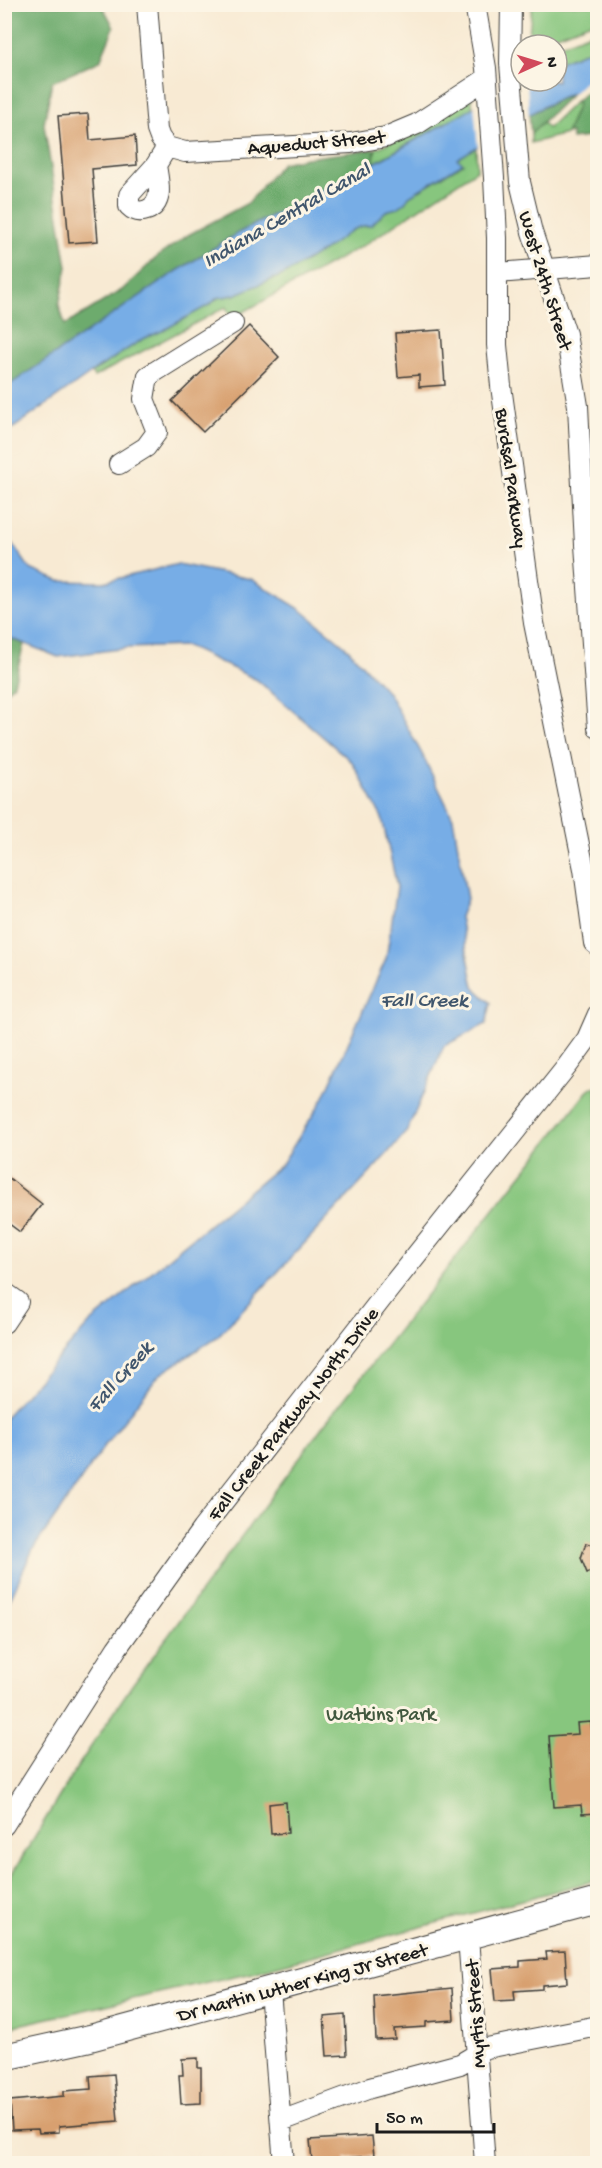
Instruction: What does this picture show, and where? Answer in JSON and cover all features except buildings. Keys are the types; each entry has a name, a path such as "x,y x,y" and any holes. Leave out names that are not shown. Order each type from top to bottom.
{"main road":[{"name":"Dr Martin Luther King Jr Street","path":"4,2057 90,2038 597,1901"}],"street":[{"path":"147,4 157,130 167,147 156,165"},
{"name":"Burdsal Parkway","path":"475,4 487,86 497,221 498,364 529,594 584,868 594,943 597,946"},
{"name":"West 24th Street","path":"512,4 510,64 517,153 526,210 569,347 578,406 597,728"},
{"name":"Aqueduct Street","path":"167,147 185,152 351,143 386,137 417,124 487,86"},
{"path":"497,273 597,265"},
{"path":"118,464 146,447 157,432 144,399 148,376 233,323"},
{"name":"Fall Creek Parkway North Drive","path":"4,1825 106,1666 195,1538 568,1065 587,1039 597,1014"},
{"path":"4,1323 11,1297"},
{"name":"Myrtis Street","path":"468,1937 485,2163"},
{"path":"270,1990 284,2163"},
{"path":"281,2121 370,2088 460,2064 477,2052 597,2026"}],"green space":[{"path":"7,5 102,5 114,27 100,61 52,82 44,124 67,267 59,305 65,325 122,290 158,256 188,235 248,203 282,163 375,149 374,163 238,233 174,273 5,388 4,52 10,49"},
{"path":"532,5 597,5 597,20 563,33 529,33"},
{"path":"597,30 597,47 569,58 569,41"},
{"path":"597,84 597,136 572,139 571,133 566,134 578,104 576,101"},
{"path":"573,93 531,133 529,114"},
{"path":"471,97 473,108 374,163 375,149 402,137"},
{"path":"576,101 578,104 566,134 531,143 531,133 543,123 548,128"},
{"path":"476,147 477,170 364,245 240,314 231,317 226,307 94,377 91,373 143,339 211,304 217,298 234,295 285,274 352,230 371,225 386,211 397,208 405,203 409,196 463,164 456,159"},
{"path":"5,636 24,644 14,684 5,692"},
{"name":"Watkins Park","path":"597,1086 597,1880 252,1972 5,2028 4,1887 74,1772 132,1685 322,1427 590,1088"}],"water":[{"name":"Indiana Central Canal","path":"597,47 597,84 562,97 537,110 457,159 463,163 409,196 405,203 386,211 371,225 352,230 285,274 234,295 217,298 211,304 143,339 5,434 5,388 174,273 238,233 382,159 509,87 509,93 569,93 569,58"},
{"name":"Fall Creek","path":"5,533 30,569 59,581 104,582 178,564 251,579 300,609 345,646 389,694 422,754 453,818 467,899 460,917 474,987 491,1003 486,1024 444,1046 407,1131 371,1172 217,1337 159,1375 103,1448 33,1549 5,1610 5,1417 90,1323 282,1164 323,1099 386,959 397,887 382,818 352,762 257,680 186,646 127,648 58,657 5,636"}],"pier":[{"path":"597,70 597,80 586,92 568,98"},
{"path":"509,84 509,93 528,93 529,118 478,149 474,104"}]}
